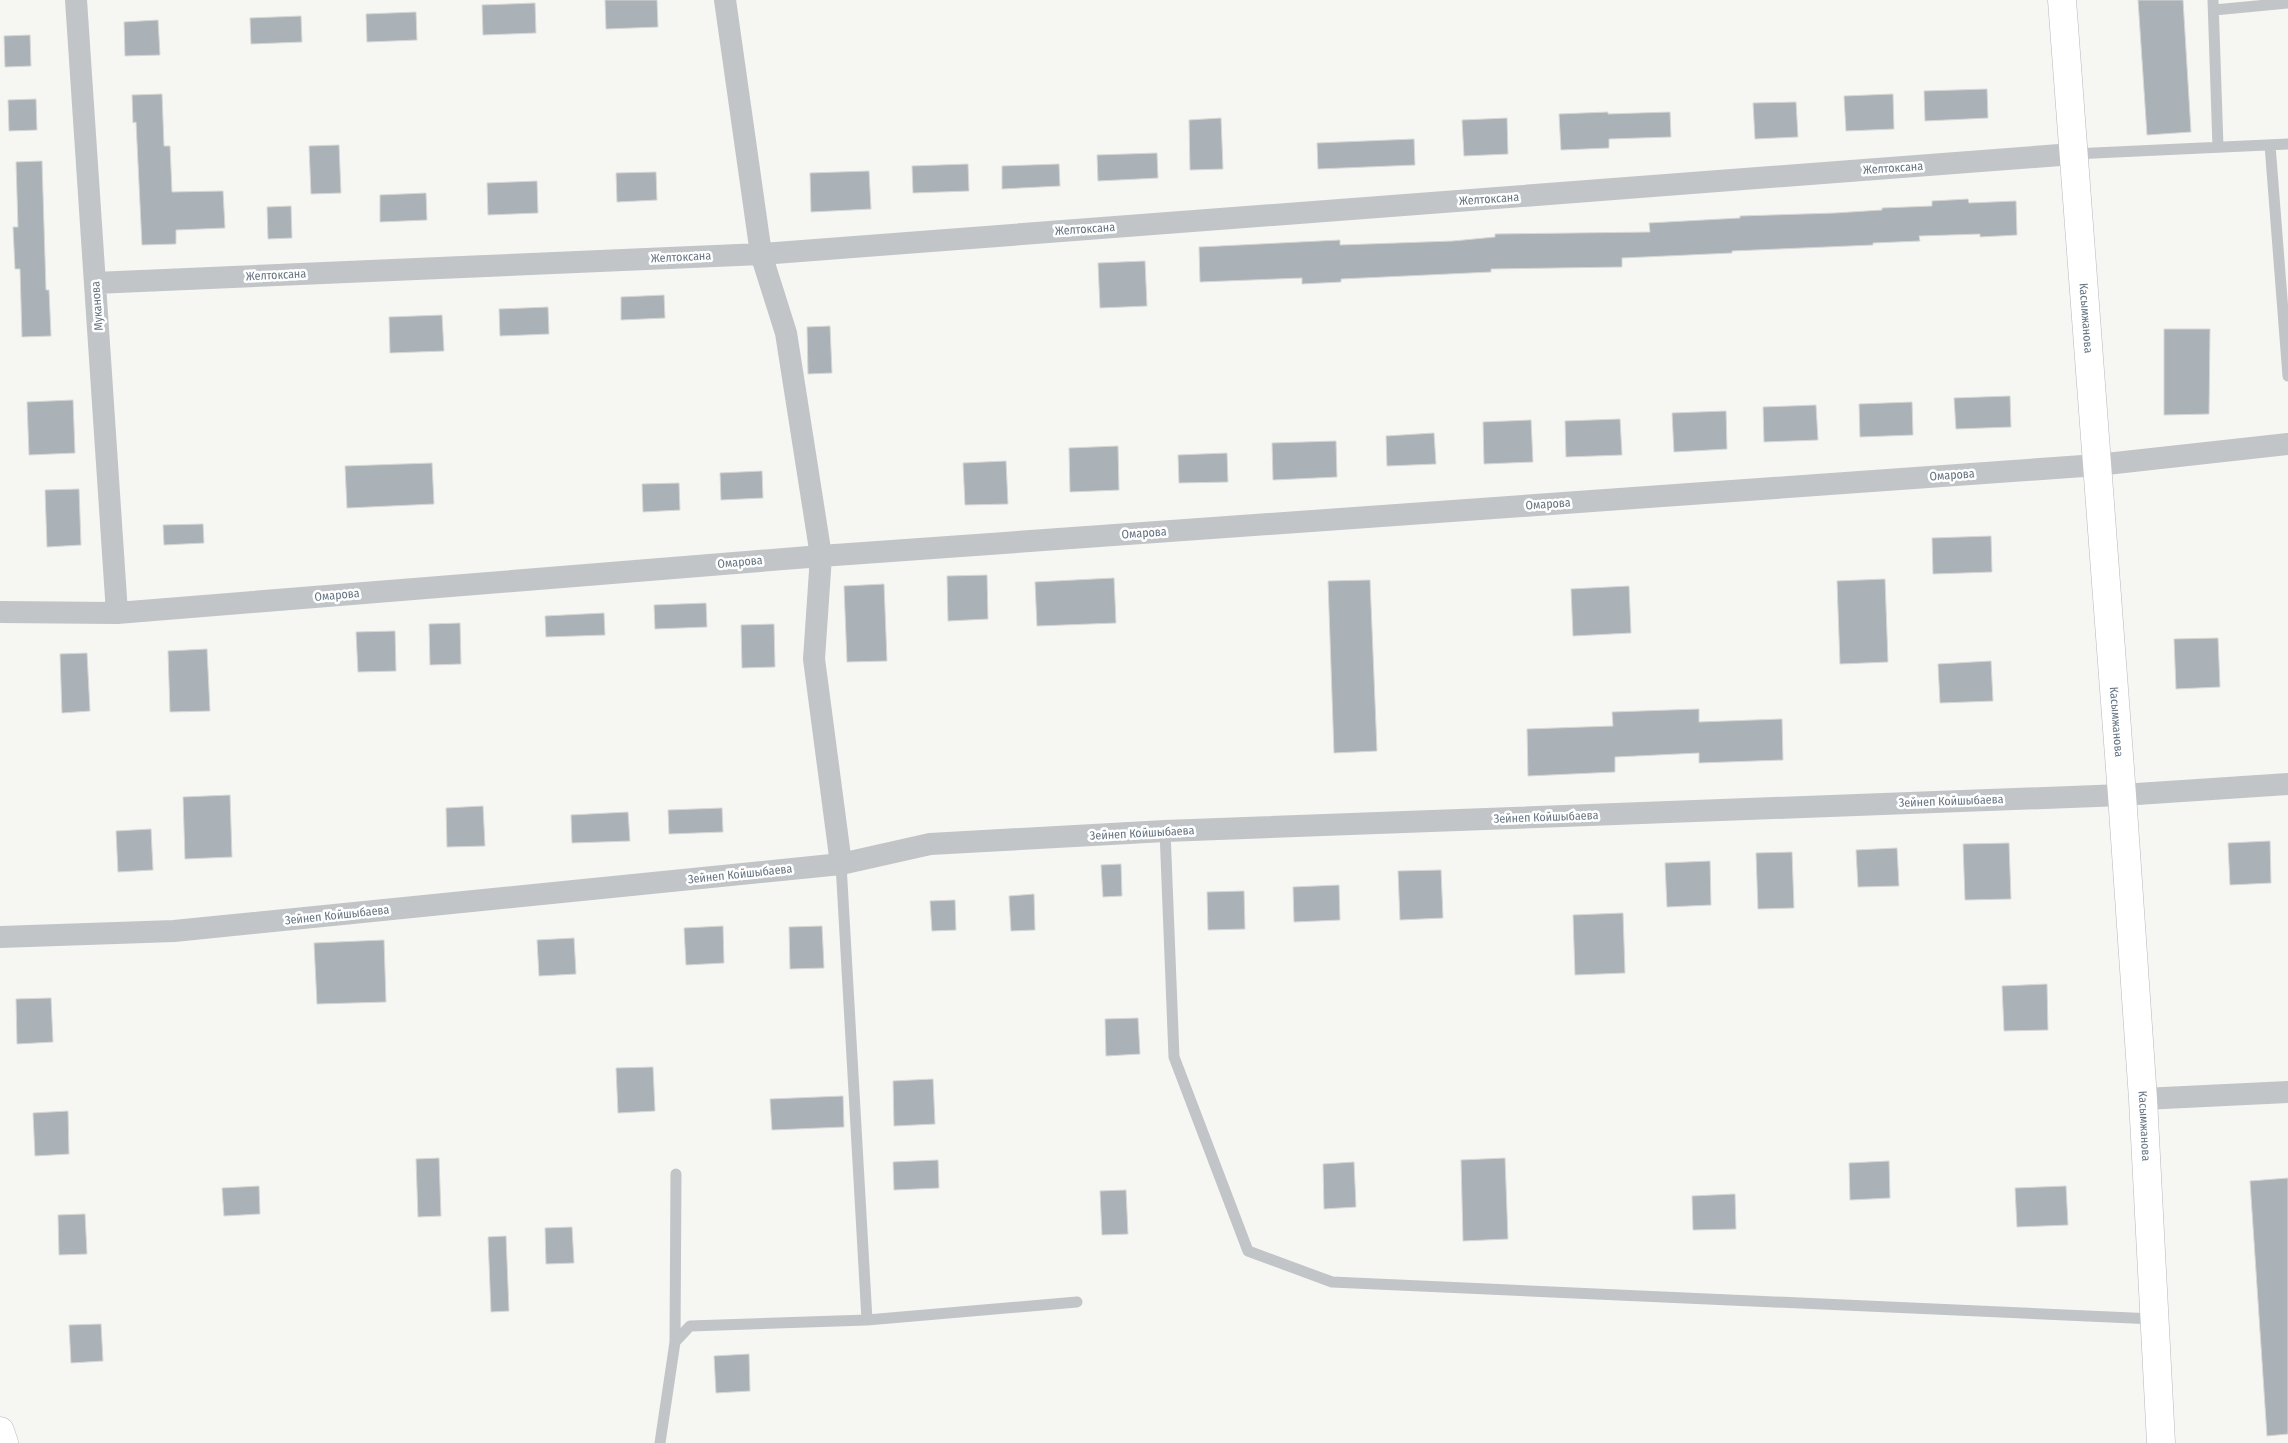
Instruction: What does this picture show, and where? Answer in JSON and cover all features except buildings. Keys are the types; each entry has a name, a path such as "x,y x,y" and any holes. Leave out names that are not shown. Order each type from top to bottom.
{"street":[{"name":"Муканова","path":"76,0 117,613"},
{"path":"725,0 761,254 786,333 821,556 814,660 841,864"},
{"name":"Касымжанова","path":"2062,0 2143,1099 2161,1443"},
{"name":"Желтоксана","path":"95,283 761,254 2073,154"},
{"name":"Омарова","path":"0,612 117,613 821,556 2097,465 2288,444"},
{"name":"Зейнеп Койшыбаева","path":"0,937 174,931 841,864 930,844 1165,831 2122,795 2288,784"},
{"path":"2143,1099 2288,1092"},
{"path":"0,1432 4,1443"}],"lane":[{"path":"2218,147 2213,5 2288,3"},
{"path":"2073,154 2288,144"},
{"path":"2270,145 2288,376"},
{"path":"1165,831 1174,1057 1248,1251 1332,1282 2154,1319"},
{"path":"841,864 867,1320"},
{"path":"660,1443 675,1342 676,1174"},
{"path":"675,1342 690,1326 867,1320 1077,1302"}]}
